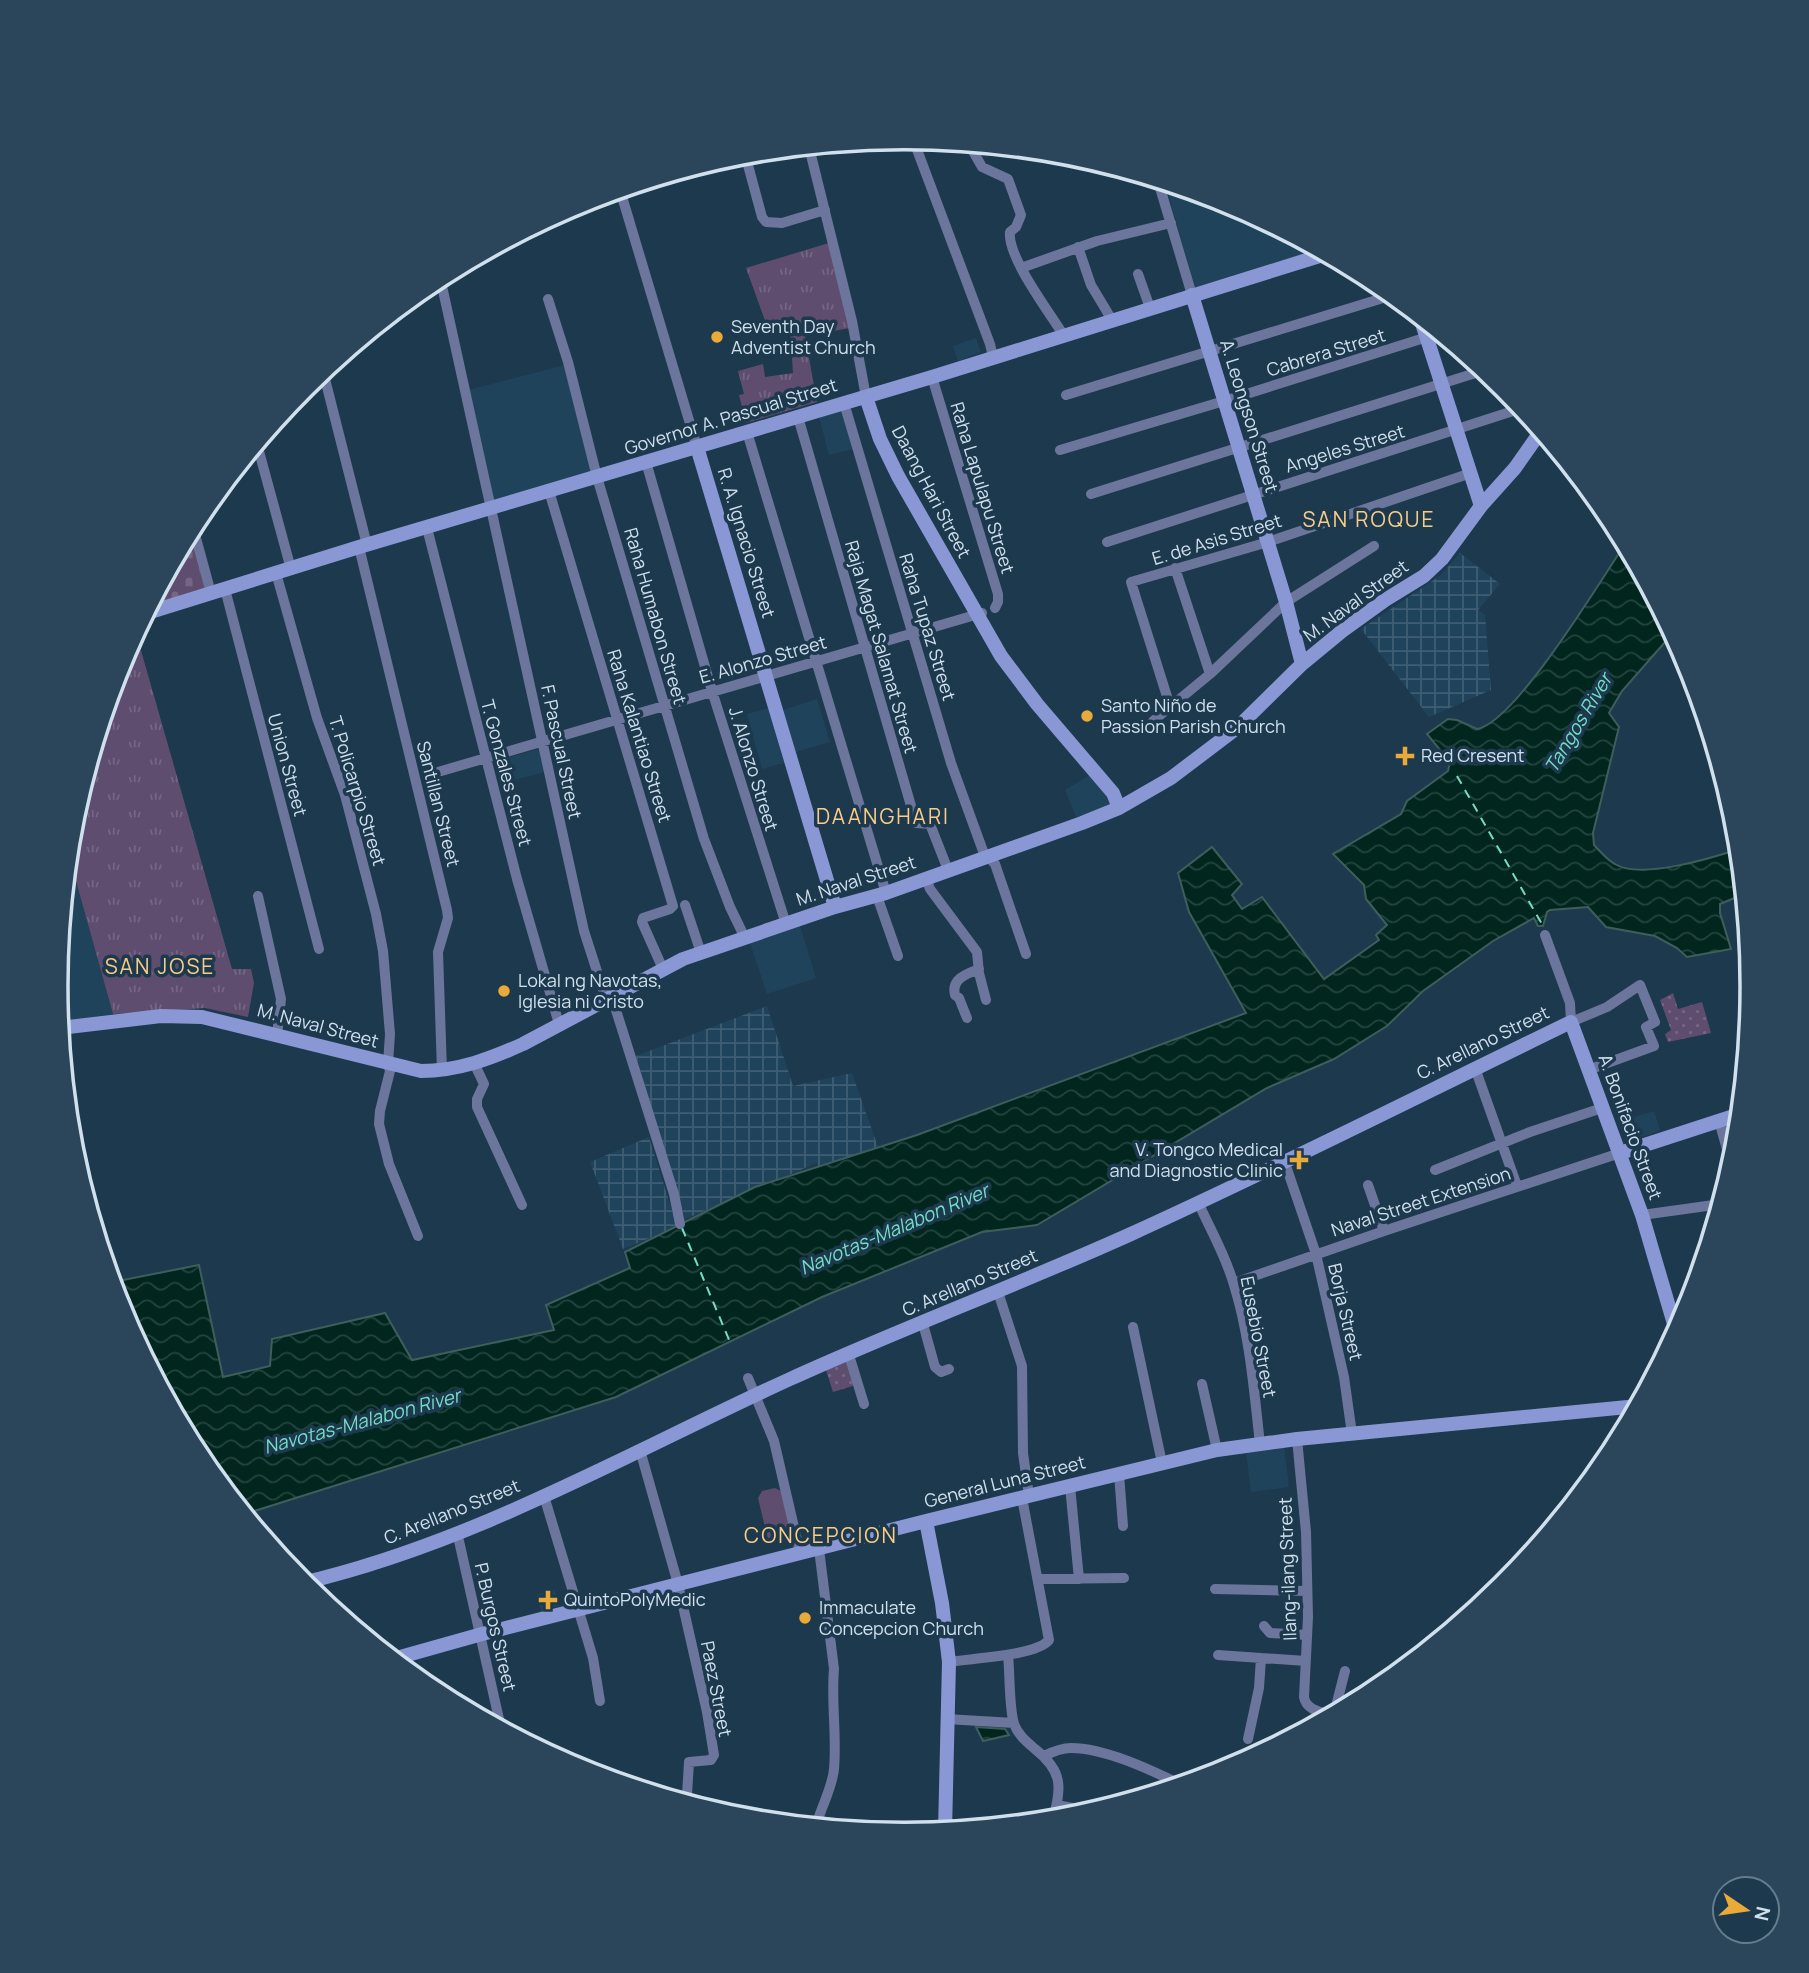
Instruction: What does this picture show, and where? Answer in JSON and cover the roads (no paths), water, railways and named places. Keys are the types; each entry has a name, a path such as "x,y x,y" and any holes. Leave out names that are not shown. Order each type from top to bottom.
{"main road":[{"name":"Governor A. Pascual Street","path":"158,609 932,377 1315,258"},
{"name":"A. Leongson Street","path":"1192,295 1286,602 1302,664"},
{"path":"1434,339 1442,384 1481,506"},
{"name":"Daang Hari Street","path":"866,397 880,439 898,476 979,613 1001,656 1037,704 1113,793 1119,808"},
{"name":"M. Naval Street","path":"69,1027 153,1017 202,1017 421,1072 442,1071 506,1052 663,969 701,953 988,858 1119,808 1171,778 1237,728 1302,664 1385,600 1424,576 1442,559 1536,438"},
{"name":"R. A. Ignacio Street","path":"697,447 835,907"},
{"name":"C. Arellano Street","path":"315,1580 411,1551 544,1496 756,1395 998,1292 1198,1202 1571,1022"},
{"name":"A. Bonifacio Street","path":"1571,1022 1642,1215 1672,1318"},
{"path":"1620,1153 1730,1117"},
{"name":"General Luna Street","path":"404,1656 926,1521 1217,1450 1352,1433 1628,1407"},
{"path":"926,1521 942,1603 949,1662 944,1822"}],"street":[{"path":"917,150 993,357"},
{"path":"974,153 988,172 1001,174 1008,179 1021,215 1010,235 1010,241 1021,268 1064,336"},
{"name":"Daang Hari Street","path":"811,156 852,321 866,397"},
{"path":"748,165 765,222 782,223 825,210"},
{"name":"A. Leongson Street","path":"1160,191 1192,295"},
{"name":"R. A. Ignacio Street","path":"623,200 697,447"},
{"path":"1021,268 1078,247 1171,223"},
{"path":"1078,247 1091,285 1112,320"},
{"path":"1138,274 1150,308"},
{"name":"F. Pascual Street","path":"443,289 584,931 603,990 615,1007 674,1194 680,1224"},
{"name":"Raha Humabon Street","path":"548,299 568,362 597,477 705,839 730,908 745,938"},
{"path":"1066,395 1380,299"},
{"name":"Cabrera Street","path":"1060,450 1431,337"},
{"path":"1091,494 1473,374"},
{"name":"Raha Lapulapu Street","path":"932,377 998,594 995,608"},
{"name":"Santillan Street","path":"326,383 447,910 448,918 438,952 442,1071"},
{"name":"Raha Tupaz Street","path":"844,403 951,763 983,851 995,864 1026,954"},
{"name":"Angeles Street","path":"1107,542 1511,412"},
{"name":"Raja Magat Salamat Street","path":"798,417 916,823 930,824 948,870"},
{"path":"747,432 816,661 898,956"},
{"path":"260,454 291,569"},
{"name":"J. Alonzo Street","path":"646,462 712,691 786,923"},
{"name":"E. de Asis Street","path":"1170,706 1131,583 1268,542 1471,473"},
{"name":"Raha Kalantiao Street","path":"549,491 673,906 643,918 642,922 663,969"},
{"name":"T. Gonzales Street","path":"427,528 485,758 559,1024"},
{"name":"Union Street","path":"198,540 218,591 319,949"},
{"path":"1153,721 1210,674 1286,602 1374,546"},
{"path":"1175,568 1210,674"},
{"name":"T. Policarpio Street","path":"276,573 317,718 345,795 376,914 384,961 390,1034 390,1071 380,1111 381,1135 389,1164 418,1236"},
{"name":"E. Alonzo Street","path":"438,772 979,613"},
{"path":"926,878 930,888 977,952 986,1000"},
{"path":"258,896 282,999 277,1035"},
{"path":"685,905 701,953"},
{"name":"A. Bonifacio Street","path":"1545,935 1570,1003 1571,1022"},
{"path":"967,1018 960,998 955,995 954,985 959,977 979,970"},
{"name":"C. Arellano Street","path":"1571,1022 1607,1007 1640,985 1655,1022 1646,1027 1654,1046 1588,1070"},
{"path":"474,1063 484,1084 477,1099 477,1107 522,1205"},
{"path":"1475,1068 1517,1186"},
{"path":"1434,1170 1602,1108"},
{"path":"1719,1121 1726,1145"},
{"name":"Naval Street Extension","path":"1234,1283 1620,1153"},
{"name":"Borja Street","path":"1284,1160 1315,1254 1344,1377 1352,1433"},
{"path":"1368,1185 1384,1231"},
{"name":"Eusebio Street","path":"1198,1202 1234,1283 1248,1350 1260,1444"},
{"path":"1642,1215 1711,1205"},
{"path":"949,1662 1008,1654 1044,1645 1049,1640 1025,1497 1022,1366 998,1292"},
{"path":"923,1324 935,1367 941,1371 949,1369"},
{"path":"1133,1327 1162,1463"},
{"path":"849,1355 864,1404"},
{"path":"748,1378 774,1441 800,1553"},
{"path":"1202,1384 1217,1450"},
{"name":"Ilang-ilang Street","path":"1297,1439 1306,1532 1307,1635 1304,1697 1310,1708 1322,1712"},
{"name":"Paez Street","path":"640,1450 678,1584 714,1755 711,1760 689,1762 687,1794"},
{"path":"1119,1474 1123,1526"},
{"path":"1070,1486 1079,1578"},
{"path":"544,1496 579,1609 598,1680 600,1701"},
{"name":"P. Burgos Street","path":"457,1532 499,1718"},
{"path":"818,1549 834,1669 832,1688 835,1749 834,1773 819,1818"},
{"path":"1038,1579 1124,1578"},
{"path":"1216,1589 1307,1591"},
{"path":"1264,1626 1270,1633 1307,1635"},
{"path":"1008,1654 1014,1723 1024,1740 1044,1756 1058,1775 1060,1788 1056,1809"},
{"path":"1218,1655 1306,1661"},
{"path":"1248,1738 1259,1688 1261,1658"},
{"path":"1336,1703 1345,1671"},
{"path":"946,1719 1014,1723"},
{"path":"1044,1756 1070,1748 1096,1752 1169,1779"},
{"path":"1057,1805 1067,1807"}],"water":[{"path":"1619,553 1666,641 1622,691 1609,713 1619,727 1593,833 1594,845 1615,864 1641,870 1676,866 1730,852 1736,897 1720,904 1720,913 1731,949 1687,957 1655,936 1606,927 1588,907 1550,910 1543,926 1538,926 1534,918 1493,941 1423,991 1387,1026 1334,1059 1267,1088 1037,1225 982,1232 822,1297 616,1397 254,1511 209,1451 180,1405 154,1356 122,1280 199,1265 223,1377 270,1366 272,1339 385,1313 412,1360 554,1330 546,1305 630,1268 625,1252 755,1187 917,1135 1246,1013 1189,912 1178,873 1212,847 1242,884 1232,895 1242,909 1262,897 1324,979 1379,940 1376,935 1387,925 1366,899 1364,885 1333,854 1401,814 1407,801 1448,771 1450,762 1427,734 1448,719 1477,729 1493,721 1513,703 1578,617"},
{"path":"976,1727 1005,1729 1009,1735 983,1741"}],"place":[{"name":"Seventh Day Adventist Church","path":"717,337"},
{"name":"Santo Niño de Passion Parish Church","path":"1087,716"},
{"name":"Red Cresent","path":"1405,756"},
{"name":"Lokal ng Navotas, Iglesia ni Cristo","path":"504,991"},
{"name":"V. Tongco Medical and Diagnostic Clinic","path":"1299,1160"},
{"name":"QuintoPolyMedic","path":"548,1600"},
{"name":"Immaculate Concepcion Church","path":"805,1618"}],"district":[{"name":"SAN ROQUE","path":"1369,520"},
{"name":"DAANGHARI","path":"883,817"},
{"name":"SAN JOSE","path":"160,967"},
{"name":"CONCEPCION","path":"821,1536"}],"water label":[{"name":"Tangos River","path":"1578,723"},
{"name":"Navotas-Malabon River","path":"894,1229"},
{"name":"Navotas-Malabon River","path":"362,1421"}]}
